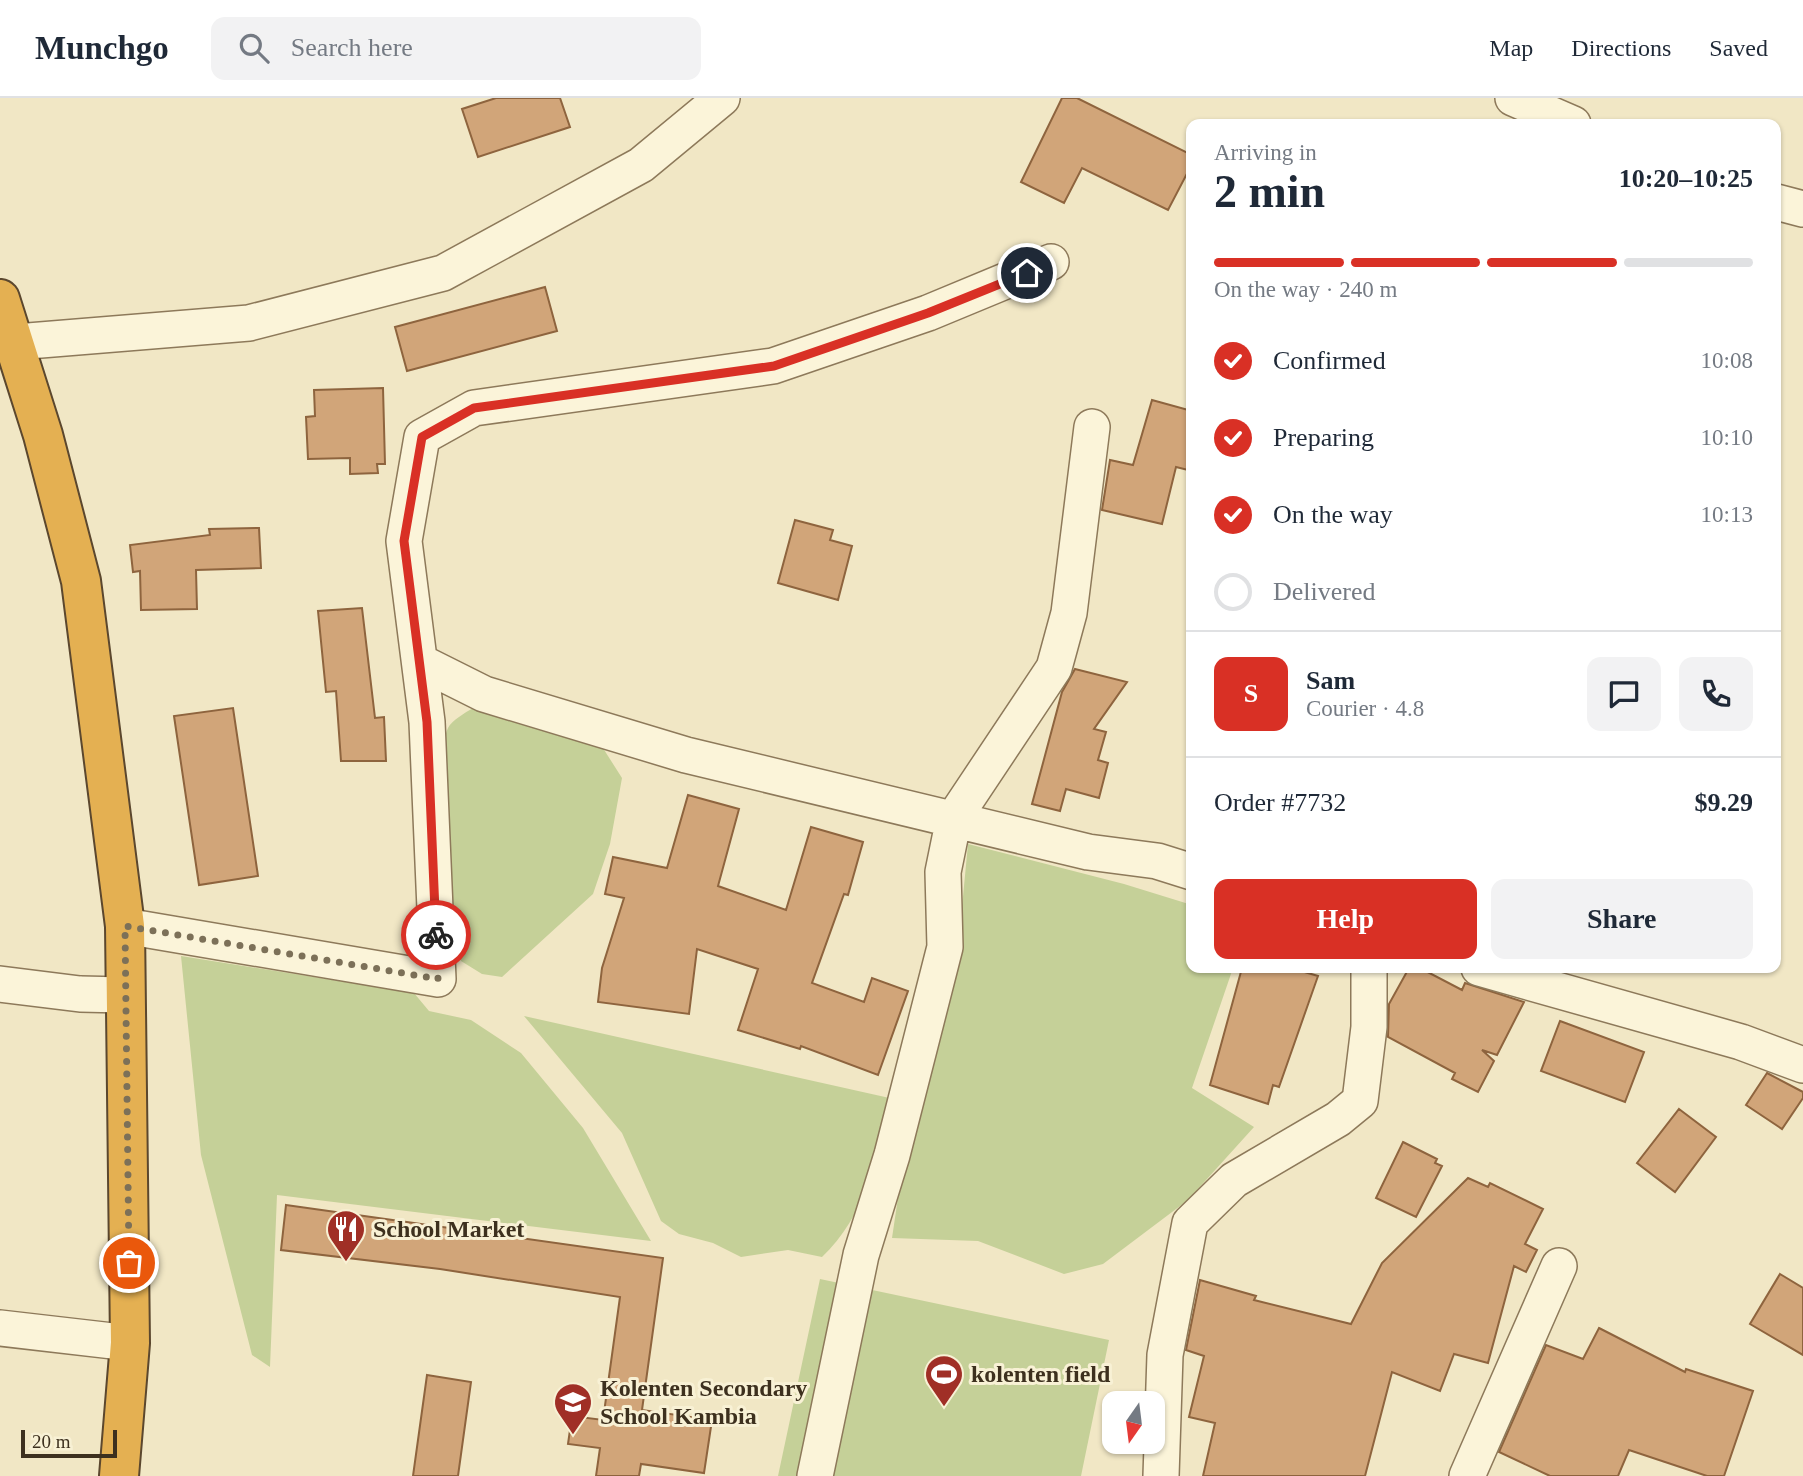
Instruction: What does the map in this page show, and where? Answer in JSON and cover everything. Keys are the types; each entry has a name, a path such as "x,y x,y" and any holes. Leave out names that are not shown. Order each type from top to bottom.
{"highway":[{"path":"0,299 16,342 81,581 125,926 130,1343 119,1476"}],"street":[{"path":"16,342 249,323 443,273 641,165 722,98"},
{"path":"1513,98 1561,119"},
{"path":"1781,203 1803,209"},
{"path":"125,926 438,979 422,663 404,541 422,437 474,408 774,366 928,313 1051,262"},
{"path":"815,1476 861,1255 892,1155 945,947 943,872 954,818 1054,668 1069,613 1092,427"},
{"path":"422,663 484,695 686,755 1088,852 1157,861 1186,870"},
{"path":"1161,1476 1165,1355 1190,1223 1234,1180 1338,1119 1360,1101 1369,1027 1369,973"},
{"path":"1497,973 1741,1042 1803,1065"},
{"path":"0,984 80,994 124,995"},
{"path":"1467,1476 1559,1266"},
{"path":"0,1328 130,1343"}],"green space":[{"path":"473,708 593,741 601,745 622,778 610,844 593,894 502,977 482,974 461,961 446,840 443,746 450,725"},
{"path":"968,844 1124,884 1186,903 1186,973 1231,973 1192,1088 1254,1127 1188,1200 1103,1264 1064,1274 978,1241 892,1238 899,1191 958,949"},
{"path":"181,956 414,993 429,1011 471,1020 521,1053 583,1128 651,1241 277,1195 270,1367 252,1355 201,1155"},
{"path":"524,1016 894,1099 860,1204 837,1241 822,1257 788,1250 741,1257 713,1243 679,1234 661,1221 622,1133"},
{"name":"kolenten field","path":"820,1279 1109,1340 1081,1476 778,1476"}],"building":[{"path":"496,98 560,98 570,127 478,157 462,109"},
{"path":"1062,98 1077,98 1186,152 1186,176 1168,210 1082,168 1064,203 1021,182"},
{"path":"545,287 557,331 407,371 395,327"},
{"path":"383,388 385,464 377,464 378,473 350,474 350,458 308,459 306,417 315,416 314,390"},
{"path":"1152,400 1186,409 1186,470 1176,467 1162,524 1102,510 1110,460 1133,465"},
{"path":"795,520 833,530 830,540 852,546 838,600 778,583"},
{"path":"259,528 261,568 196,570 197,609 141,610 140,571 133,572 130,545 210,535 209,529"},
{"path":"362,608 375,718 384,717 386,761 341,761 336,691 326,692 318,611"},
{"path":"1075,669 1127,682 1094,729 1106,732 1098,760 1108,763 1099,798 1066,789 1060,811 1032,804 1062,692"},
{"path":"233,708 258,876 199,885 174,716"},
{"path":"688,795 739,809 718,886 786,910 811,827 863,842 848,895 844,894 812,983 864,1002 872,978 908,991 878,1075 801,1046 800,1049 738,1030 758,969 697,949 689,1014 598,1002 602,968 624,898 605,894 613,857 667,868"},
{"path":"1241,973 1308,973 1318,976 1279,1087 1273,1085 1268,1104 1210,1085"},
{"path":"1406,973 1430,973 1462,990 1465,983 1524,1002 1497,1055 1482,1050 1494,1061 1478,1092 1452,1079 1455,1073 1388,1037 1389,1004"},
{"path":"1560,1021 1644,1052 1625,1102 1541,1071"},
{"path":"1767,1073 1803,1092 1803,1098 1782,1129 1746,1105"},
{"path":"1679,1109 1716,1137 1675,1192 1637,1163"},
{"path":"1403,1142 1437,1159 1435,1163 1442,1166 1416,1217 1376,1198"},
{"path":"1468,1178 1488,1187 1490,1183 1543,1209 1525,1244 1537,1250 1526,1272 1514,1266 1488,1363 1454,1354 1440,1391 1392,1372 1365,1476 1203,1476 1215,1423 1189,1417 1204,1356 1186,1350 1200,1280 1256,1296 1254,1300 1351,1324 1382,1263"},
{"path":"286,1205 663,1258 642,1410 712,1420 704,1473 641,1464 639,1476 596,1476 600,1448 568,1444 572,1416 603,1420 620,1297 440,1269 281,1250"},
{"path":"1780,1274 1803,1288 1803,1355 1750,1324"},
{"path":"1599,1328 1685,1372 1686,1369 1753,1391 1724,1476 1707,1476 1629,1450 1618,1476 1550,1476 1499,1452 1546,1345 1583,1359"},
{"path":"427,1375 471,1382 458,1476 413,1476"}],"way so far":[{"path":"129,1263 125,926 438,979 436,935"}],"place":[{"name":"School Market","path":"346,1263"},
{"name":"kolenten field","path":"944,1408"},
{"name":"Kolenten Secondary School Kambia","path":"573,1436"}],"route":[{"path":"436,935 427,722 422,663 404,541 422,437 474,408 774,366 928,313 1027,273"}]}
